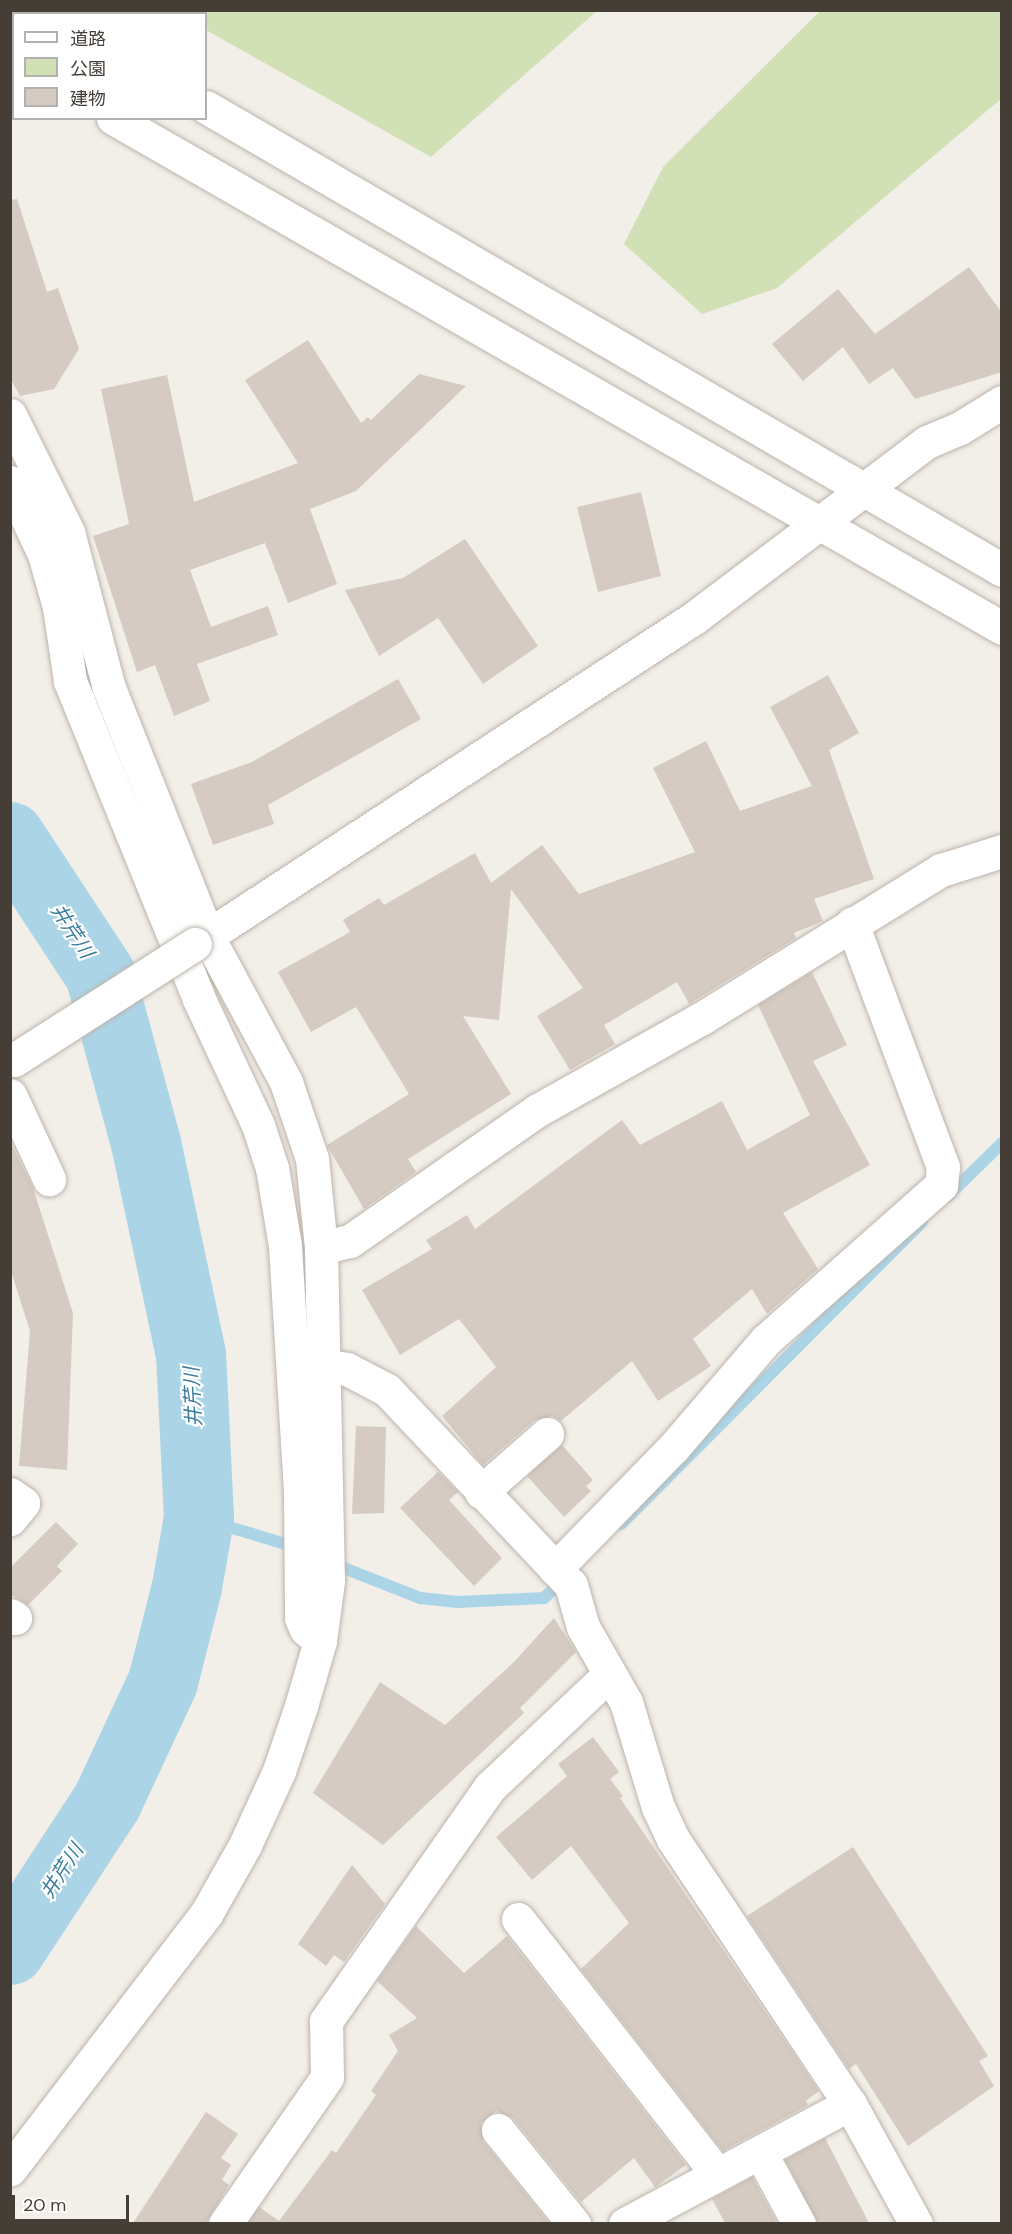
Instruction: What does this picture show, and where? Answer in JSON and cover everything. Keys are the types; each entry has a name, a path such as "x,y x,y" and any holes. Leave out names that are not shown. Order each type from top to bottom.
{"street":[{"path":"207,108 1002,570"},
{"path":"116,120 1002,628"},
{"path":"12,1061 202,941 694,618 862,488 927,442 960,428 1002,402"},
{"path":"10,414 68,532 109,688 202,941 286,1082 312,1160 321,1248 328,1581 320,1641 279,1771 245,1845 206,1914 10,2169"},
{"path":"10,482 44,554 59,607 70,681 198,997 258,1125 272,1168 285,1246 300,1493 301,1618 306,1629 320,1641"},
{"path":"321,1248 350,1241 538,1110 702,1018 941,870 1002,851"},
{"path":"562,1576 766,1340 941,1185 943,1167 852,923"},
{"path":"10,1095 49,1179"},
{"path":"324,1365 347,1369 387,1390 562,1576 584,1627 626,1702 658,1807 673,1839 850,2104 916,2223"},
{"path":"481,1492 547,1434"},
{"path":"10,1494 23,1503 10,1519"},
{"path":"225,2223 327,2077 326,2021 490,1787 598,1685 614,1679"},
{"path":"518,1918 717,2174"},
{"path":"625,2223 678,2212 717,2174 761,2154 850,2104"},
{"path":"498,2130 573,2223"},
{"path":"761,2154 799,2223"}],"green space":[{"path":"171,11 597,11 431,157 207,31 207,12"},
{"path":"820,11 1001,11 1001,99 777,288 702,314 624,244 663,167"}],"building":[{"path":"17,199 47,292 58,288 79,349 54,389 20,396 10,378 10,200"},
{"path":"969,267 1002,313 1002,372 915,399 893,368 869,384 843,347 803,381 772,344 838,289 875,334"},
{"path":"308,340 361,423 368,417 371,420 419,374 466,386 356,491 310,509 337,584 288,603 265,543 190,570 211,627 268,606 278,635 197,664 210,701 174,716 155,665 137,672 93,536 129,524 101,389 167,375 194,502 298,463 245,380"},
{"path":"641,492 661,576 598,592 577,507"},
{"path":"465,539 538,646 483,684 438,618 379,656 345,590 403,578"},
{"path":"828,675 859,733 829,750 874,879 814,899 823,921 794,933 796,938 689,1004 677,982 604,1025 615,1044 570,1070 537,1016 583,988 511,889 499,1020 463,1016 511,1094 408,1159 416,1172 364,1209 327,1145 409,1094 356,1007 311,1032 278,972 350,932 343,920 379,898 384,905 475,853 491,883 542,845 579,894 695,852 653,768 706,741 740,811 812,786 770,707"},
{"path":"398,679 421,719 268,805 274,824 213,845 191,784 252,762"},
{"path":"812,972 847,1045 813,1061 870,1165 783,1213 818,1269 767,1314 752,1289 693,1339 711,1366 658,1401 632,1361 561,1421 552,1416 535,1420 483,1465 442,1416 496,1367 459,1319 400,1355 362,1290 432,1249 426,1240 467,1215 475,1229 622,1120 640,1145 722,1101 747,1150 810,1115 758,1005"},
{"path":"10,1141 33,1188 73,1313 67,1470 19,1466 30,1331 10,1268"},
{"path":"356,1426 386,1427 384,1513 352,1514"},
{"path":"562,1445 593,1480 586,1486 591,1491 564,1517 527,1476"},
{"path":"438,1472 458,1492 449,1500 502,1558 474,1586 400,1508"},
{"path":"56,1522 78,1544 57,1566 62,1571 28,1605 10,1594 10,1568"},
{"path":"554,1618 576,1652 520,1708 524,1713 383,1845 313,1793 380,1682 445,1725 514,1662"},
{"path":"593,1737 619,1772 610,1779 623,1796 620,1798 819,2091 806,2101 808,2105 723,2151 581,1969 629,1923 571,1846 532,1880 496,1837 567,1776 558,1764"},
{"path":"853,1847 988,2056 979,2061 994,2086 908,2146 856,2064 849,2069 747,1916"},
{"path":"352,1865 385,1904 344,1962 334,1955 326,1966 298,1944"},
{"path":"416,1926 464,1973 507,1936 686,2165 655,2187 634,2158 581,2202 513,2118 496,2111 481,2123 483,2141 549,2223 248,2223 259,2207 279,2221 332,2150 336,2153 376,2095 371,2091 398,2051 389,2035 417,2018 377,1981"},
{"path":"206,2112 238,2134 221,2158 231,2165 222,2180 229,2185 206,2223 133,2223"},
{"path":"825,2138 869,2223 818,2223 785,2160"},
{"path":"752,2177 777,2223 725,2223 712,2199"}],"waterway":[{"name":"井芹川","path":"10,837 100,974 146,1143 191,1354 199,1518 187,1587 163,1682 107,1802 10,1950"},
{"path":"947,1197 1002,1143"},
{"path":"621,1524 922,1222"},
{"path":"199,1518 299,1548"},
{"path":"331,1563 420,1598 458,1602 544,1598 563,1580"}]}
